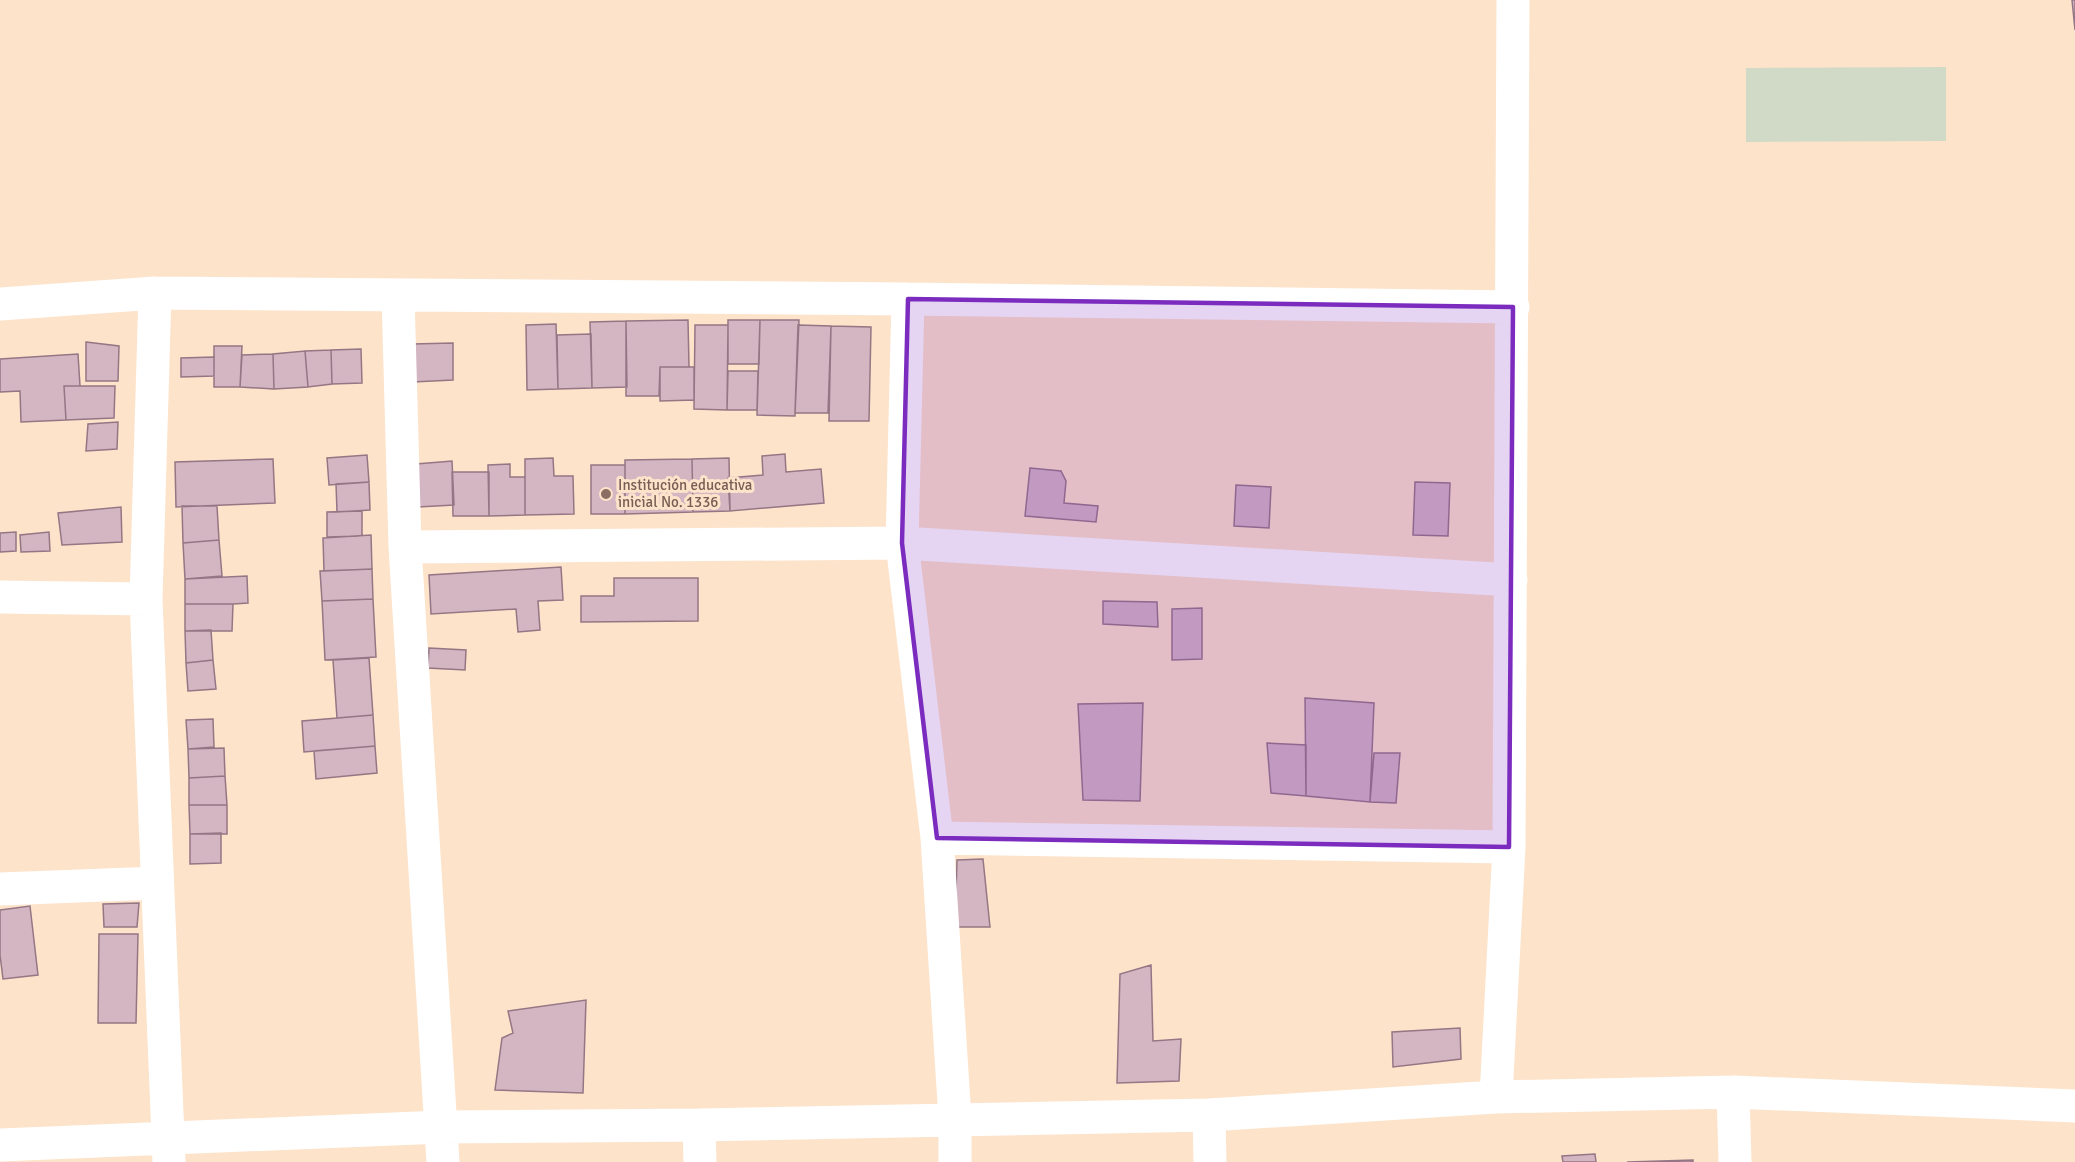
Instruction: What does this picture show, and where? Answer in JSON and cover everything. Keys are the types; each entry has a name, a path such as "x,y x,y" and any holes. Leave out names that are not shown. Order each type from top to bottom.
{"street":[{"path":"1496,1097 1509,847 1513,0"},
{"path":"0,304 155,293 1513,307"},
{"path":"155,293 146,599 168,1150"},
{"path":"398,295 405,547 443,1162"},
{"path":"908,299 902,543 937,838 956,1119 955,1162"},
{"path":"405,547 902,543 1511,580"},
{"path":"0,597 146,599"},
{"path":"937,838 1509,847"},
{"path":"0,889 157,883"},
{"path":"1733,1092 1736,1162"},
{"path":"0,1145 168,1150 442,1126 699,1125 1209,1115 1496,1097 1733,1092 2075,1106"},
{"path":"1209,1115 1210,1162"},
{"path":"699,1125 700,1162"}],"highlighted area":[{"path":"908,299 1513,307 1509,847 937,838 902,543"}],"green space":[{"path":"1946,67 1946,141 1746,142 1746,68"}],"building":[{"path":"2072,0 2075,0 2075,30"},
{"path":"688,320 689,367 660,367 659,396 626,396 626,321"},
{"path":"728,320 760,320 759,364 728,364"},
{"path":"760,320 799,320 795,416 757,415"},
{"path":"626,321 627,387 592,388 590,322"},
{"path":"556,324 558,389 527,390 526,325"},
{"path":"695,325 728,325 727,410 694,409"},
{"path":"798,325 831,326 828,413 795,413"},
{"path":"831,326 871,327 869,421 829,421"},
{"path":"591,334 592,388 558,389 557,335"},
{"path":"86,342 119,346 118,381 86,381"},
{"path":"453,343 453,380 413,382 412,344"},
{"path":"214,346 242,346 240,387 214,387"},
{"path":"361,349 362,383 332,384 331,350"},
{"path":"331,350 332,384 308,387 305,351"},
{"path":"305,351 308,387 274,389 273,354"},
{"path":"78,354 80,386 64,386 66,420 21,422 20,391 0,392 0,359"},
{"path":"273,354 274,389 240,387 242,355"},
{"path":"214,357 214,376 181,377 181,358"},
{"path":"660,367 694,367 694,400 660,401"},
{"path":"728,371 758,371 757,410 727,410"},
{"path":"64,386 115,386 114,418 66,420"},
{"path":"118,422 117,449 86,451 88,424"},
{"path":"785,454 786,472 821,469 824,503 730,511 728,478 763,475 762,456"},
{"path":"367,455 369,482 329,485 327,458"},
{"path":"553,458 554,476 573,476 574,514 525,515 525,459"},
{"path":"729,458 730,511 693,512 692,459"},
{"path":"273,459 275,503 176,507 175,462"},
{"path":"692,459 693,512 625,514 625,460"},
{"path":"452,461 454,505 418,507 416,464"},
{"path":"510,464 510,477 525,477 525,515 489,516 488,465"},
{"path":"591,465 625,465 625,514 591,514"},
{"path":"1030,468 1061,471 1066,481 1064,503 1098,506 1096,522 1025,516"},
{"path":"452,472 489,472 489,516 453,516"},
{"path":"369,482 370,510 337,512 336,484"},
{"path":"1415,482 1450,483 1448,536 1413,535"},
{"path":"1236,485 1271,487 1269,528 1234,526"},
{"path":"182,506 217,506 219,540 183,543"},
{"path":"121,507 122,542 62,545 58,513"},
{"path":"362,511 362,536 327,537 327,512"},
{"path":"16,532 16,551 0,552 0,533"},
{"path":"49,532 50,551 21,552 20,535"},
{"path":"371,535 372,569 324,571 323,538"},
{"path":"219,540 222,576 185,579 183,543"},
{"path":"561,567 563,600 538,601 540,630 518,632 516,609 431,614 429,575"},
{"path":"372,569 373,599 322,601 320,571"},
{"path":"247,576 248,603 185,604 185,579"},
{"path":"614,578 698,578 698,621 581,622 581,596 614,596"},
{"path":"373,599 376,657 325,660 322,601"},
{"path":"1103,601 1157,602 1158,627 1103,624"},
{"path":"185,604 233,604 232,631 185,631"},
{"path":"1202,608 1202,659 1172,660 1172,609"},
{"path":"211,630 213,660 186,663 185,631"},
{"path":"429,648 466,650 465,670 428,668"},
{"path":"369,658 373,715 337,718 333,660"},
{"path":"213,660 216,689 188,691 186,663"},
{"path":"1305,698 1374,703 1370,802 1306,796"},
{"path":"1143,703 1140,801 1083,800 1078,704"},
{"path":"373,715 375,746 304,752 302,721"},
{"path":"213,719 214,747 188,749 186,720"},
{"path":"1267,743 1306,745 1306,796 1271,793"},
{"path":"375,746 377,773 316,779 314,751"},
{"path":"224,748 225,776 189,778 188,749"},
{"path":"1374,753 1400,753 1396,803 1370,802"},
{"path":"225,776 227,805 189,805 189,778"},
{"path":"189,805 227,805 227,834 190,834"},
{"path":"221,833 221,863 190,864 190,834"},
{"path":"983,859 990,927 955,927 957,860"},
{"path":"139,903 137,927 104,927 103,904"},
{"path":"30,906 38,975 3,979 0,955 0,910"},
{"path":"99,934 138,934 136,1023 98,1023"},
{"path":"1151,965 1153,1041 1181,1039 1179,1081 1117,1083 1120,974"},
{"path":"586,1000 583,1093 495,1090 502,1038 513,1033 508,1011"},
{"path":"1460,1028 1461,1059 1393,1067 1392,1032"},
{"path":"1595,1154 1596,1162 1563,1162 1562,1156"},
{"path":"1693,1160 1693,1162 1627,1162"}],"place":[{"name":"Institución educativa inicial No. 1336","path":"606,494"}]}
